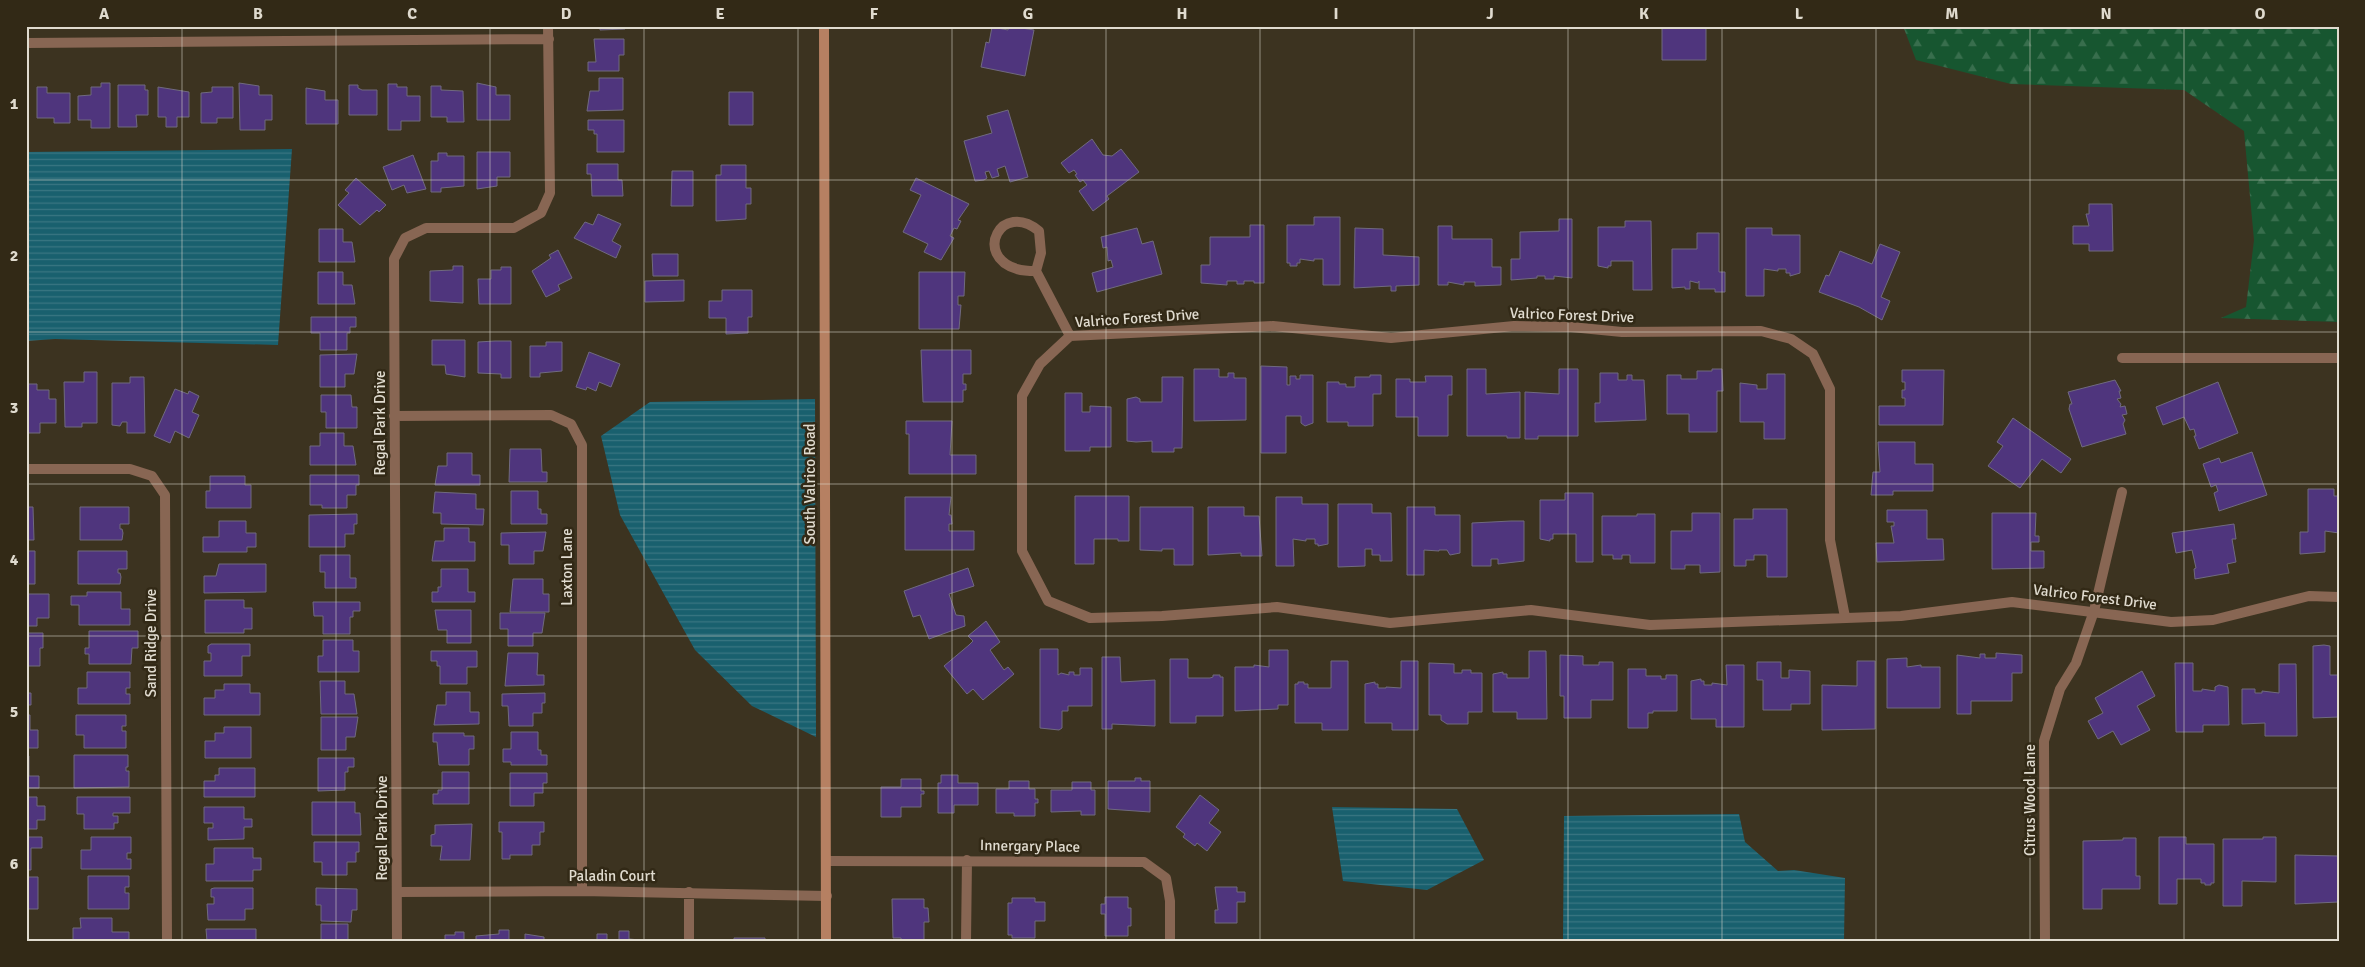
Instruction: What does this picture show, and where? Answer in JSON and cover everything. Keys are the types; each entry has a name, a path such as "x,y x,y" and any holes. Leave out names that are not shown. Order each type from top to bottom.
{"street":[{"name":"Regal Park Drive","path":"397,941 394,259 405,238 426,228 514,228 541,213 550,193 548,26"},
{"name":"South Valrico Road","path":"824,26 826,941"},
{"path":"26,43 549,39"},
{"path":"1036,272 1016,269 1001,261 994,249 994,243 1000,228 1008,222 1032,225 1039,231 1041,253 1036,272 1070,336"},
{"name":"Valrico Forest Drive","path":"1845,617 1830,540 1830,389 1813,354 1791,338 1761,331 1622,332 1572,327 1524,326 1391,338 1272,326 1070,336 1040,364 1022,396 1022,551 1048,601 1090,618 1162,616 1277,608 1390,623 1531,610 1650,625 1901,616 2012,602 2171,622 2213,620 2309,596 2339,596"},
{"path":"2122,358 2339,358"},
{"name":"Laxton Lane","path":"394,416 551,414 571,424 582,445 582,891"},
{"name":"Sand Ridge Drive","path":"26,469 130,469 152,476 165,495 167,941"},
{"name":"Citrus Wood Lane","path":"2045,941 2044,741 2060,689 2076,663 2094,611 2122,492"},
{"path":"966,941 967,860"},
{"name":"Innergary Place","path":"826,861 1144,862 1166,878 1170,901 1170,941"},
{"name":"Paladin Court","path":"397,892 582,891 826,896"},
{"path":"688,941 689,892"}],"green space":[{"path":"1903,26 2339,26 2339,322 2221,318 2246,307 2254,240 2244,131 2184,90 2011,84 1916,60"}],"water":[{"path":"292,149 278,345 55,339 26,341 26,152"},
{"path":"815,399 816,737 752,706 695,650 620,515 601,436 650,402"},
{"path":"1332,807 1457,809 1484,860 1427,890 1343,881"},
{"path":"1739,814 1745,842 1778,871 1794,870 1845,878 1844,941 1563,941 1564,816"}],"building":[{"path":"600,26 625,26 625,29 600,30"},
{"path":"1009,26 1034,30 1025,76 981,67 986,42 989,43 992,27 1008,30"},
{"path":"1662,26 1706,26 1706,60 1662,60"},
{"path":"594,39 624,39 624,55 619,55 619,71 588,71 588,62 596,62"},
{"path":"599,78 623,78 623,110 587,111 590,91 599,91"},
{"path":"101,83 110,83 110,128 91,128 91,120 78,120 78,96 91,95 91,87 101,87"},
{"path":"239,83 259,86 259,95 272,95 272,120 265,120 265,130 240,130"},
{"path":"477,83 496,87 496,95 510,95 510,120 477,120"},
{"path":"388,84 397,84 397,87 407,87 407,96 420,96 420,121 401,121 401,130 388,130"},
{"path":"118,85 145,85 145,90 148,90 148,115 136,115 137,127 118,127"},
{"path":"349,85 358,85 358,88 362,90 377,90 377,115 349,115"},
{"path":"431,86 441,86 441,90 463,91 464,122 447,122 447,117 431,117"},
{"path":"37,87 47,87 47,93 70,93 70,123 54,123 54,118 37,118"},
{"path":"158,87 189,92 189,117 177,117 177,127 166,127 166,117 158,117"},
{"path":"212,87 233,87 233,118 217,118 217,123 201,123 201,93 212,92"},
{"path":"306,88 325,91 325,100 338,100 338,124 306,124"},
{"path":"729,92 753,92 753,125 729,125"},
{"path":"1008,110 1028,177 1010,182 1005,166 997,169 999,176 992,178 989,171 985,172 987,178 975,181 964,141 992,133 987,116"},
{"path":"588,120 624,120 624,152 597,152 597,134 594,134 594,130 588,130"},
{"path":"1092,139 1103,155 1112,156 1121,149 1139,172 1107,196 1109,199 1093,211 1079,191 1087,185 1083,180 1080,182 1074,170 1069,173 1061,163"},
{"path":"477,152 510,152 510,177 497,177 497,186 477,189"},
{"path":"438,153 447,153 447,156 464,156 464,186 441,188 441,192 431,192 431,161 438,161"},
{"path":"413,155 426,189 407,193 404,185 392,190 383,167"},
{"path":"587,164 618,164 618,180 622,180 623,196 592,196 591,174 587,174"},
{"path":"721,165 746,165 746,188 751,188 751,204 746,204 746,219 716,221 716,175 721,175"},
{"path":"672,171 693,171 693,206 671,206"},
{"path":"356,178 386,205 379,212 377,210 360,225 338,205 349,193 345,190"},
{"path":"916,178 969,204 958,220 961,221 957,229 954,228 950,236 954,238 941,260 924,252 928,244 903,232 921,195 910,190"},
{"path":"2089,204 2112,204 2113,251 2089,251 2089,244 2073,244 2073,226 2089,226 2086,214 2089,214"},
{"path":"598,214 621,224 612,241 621,246 616,258 574,238 585,222 593,225"},
{"path":"1314,217 1340,217 1340,285 1323,285 1323,259 1314,259 1314,261 1300,259 1300,263 1297,263 1297,266 1290,266 1290,263 1287,263 1287,225 1314,225"},
{"path":"1559,219 1572,219 1572,278 1554,276 1554,279 1545,279 1545,276 1537,276 1537,278 1511,280 1511,259 1520,259 1520,232 1559,231"},
{"path":"1625,221 1651,221 1652,290 1633,290 1633,261 1611,261 1611,266 1608,266 1608,268 1598,266 1598,227 1625,227"},
{"path":"1250,225 1264,225 1264,283 1244,281 1244,284 1237,284 1237,281 1227,281 1227,285 1201,283 1201,265 1210,265 1210,237 1250,237"},
{"path":"1438,226 1452,226 1452,239 1492,239 1492,267 1501,267 1501,285 1475,286 1475,282 1464,282 1464,285 1448,282 1448,285 1438,285"},
{"path":"1137,228 1142,244 1153,241 1162,274 1097,292 1092,273 1113,267 1111,260 1108,261 1107,247 1103,248 1101,237"},
{"path":"1355,228 1383,229 1383,255 1419,257 1419,285 1396,286 1396,291 1391,291 1391,286 1354,288"},
{"path":"1746,228 1772,228 1772,235 1800,235 1800,273 1790,276 1790,273 1786,273 1786,269 1778,269 1778,271 1764,269 1764,296 1746,296"},
{"path":"319,229 343,229 343,242 352,242 355,262 319,262"},
{"path":"1697,233 1719,233 1719,272 1725,272 1725,292 1715,292 1715,289 1699,289 1699,281 1698,283 1690,281 1690,289 1685,289 1685,287 1672,288 1672,249 1697,249"},
{"path":"1880,244 1900,252 1881,297 1890,301 1882,320 1859,307 1819,292 1826,275 1829,276 1840,251 1872,264"},
{"path":"558,250 572,278 558,285 560,290 546,297 532,271 551,258 549,255"},
{"path":"652,254 678,254 678,276 653,276"},
{"path":"453,266 463,266 463,303 430,301 430,271 453,270"},
{"path":"501,267 511,267 511,304 479,304 478,279 491,279 491,270 501,270"},
{"path":"318,272 343,272 343,285 352,285 355,304 318,304"},
{"path":"919,272 965,272 964,296 958,296 958,305 961,305 959,329 919,329"},
{"path":"684,280 684,301 645,302 645,281"},
{"path":"722,290 752,290 752,317 748,317 748,333 726,334 726,318 709,318 709,301 722,301"},
{"path":"311,317 356,317 356,327 350,327 350,333 347,333 347,350 320,350 320,333 311,333"},
{"path":"432,340 465,340 465,377 446,374 445,365 432,365"},
{"path":"511,341 511,378 501,378 501,374 478,373 478,342"},
{"path":"546,342 562,342 562,371 540,373 540,377 530,377 530,346 546,346"},
{"path":"921,350 971,350 971,374 963,374 963,384 966,384 966,390 963,390 963,402 923,402"},
{"path":"589,352 620,364 611,387 599,382 596,391 587,387 586,390 576,387"},
{"path":"357,354 354,374 345,374 345,387 320,387 320,355"},
{"path":"1261,366 1287,367 1287,385 1290,385 1290,376 1296,376 1296,379 1300,379 1300,375 1313,375 1313,423 1305,426 1301,423 1301,416 1286,416 1286,453 1261,453"},
{"path":"1194,369 1219,369 1219,377 1228,377 1228,373 1234,373 1234,378 1246,378 1246,420 1194,421"},
{"path":"1467,369 1486,369 1486,394 1520,392 1520,438 1507,438 1507,436 1467,436"},
{"path":"1559,369 1578,369 1578,436 1538,436 1538,439 1525,439 1525,392 1559,394"},
{"path":"1712,369 1722,369 1723,391 1717,391 1717,432 1689,432 1689,414 1667,414 1667,375 1681,375 1681,379 1697,379 1697,371 1712,371"},
{"path":"1902,370 1944,370 1943,425 1879,425 1879,406 1905,406 1905,398 1902,398 1905,382 1902,382"},
{"path":"84,372 97,372 97,423 82,423 82,427 65,427 64,382 84,382"},
{"path":"1600,373 1618,373 1618,380 1627,380 1627,375 1632,375 1632,380 1644,380 1646,420 1595,422 1595,403 1600,403"},
{"path":"1767,374 1785,374 1785,439 1764,439 1764,422 1740,422 1740,383 1757,385 1757,389 1767,389"},
{"path":"1370,375 1381,375 1381,394 1373,394 1373,426 1348,426 1348,422 1327,422 1327,382 1339,382 1339,384 1346,384 1346,387 1355,387 1355,377 1370,377"},
{"path":"1425,376 1452,376 1452,395 1448,395 1448,436 1418,436 1418,417 1396,417 1396,379 1410,379 1410,382 1426,382"},
{"path":"130,377 144,377 145,433 127,433 127,422 122,422 120,426 112,425 112,383 130,383"},
{"path":"1162,377 1183,377 1182,448 1174,448 1174,452 1152,452 1152,441 1127,441 1127,399 1136,397 1140,399 1140,402 1162,402"},
{"path":"2115,380 2121,391 2119,391 2121,398 2117,399 2121,404 2120,407 2125,406 2127,414 2122,415 2125,420 2123,424 2126,434 2082,447 2069,409 2070,404 2072,404 2068,392"},
{"path":"2218,382 2238,433 2199,449 2194,436 2196,436 2194,429 2190,430 2184,417 2163,425 2156,407"},
{"path":"26,384 37,384 37,390 49,390 49,399 56,399 56,423 40,423 40,433 26,433"},
{"path":"175,389 188,394 189,391 199,396 192,412 199,415 189,438 175,431 170,443 154,436"},
{"path":"1065,393 1082,393 1082,412 1090,412 1090,406 1111,407 1111,447 1090,447 1090,451 1065,451"},
{"path":"321,395 351,395 352,407 357,407 357,428 326,428 326,412 321,412"},
{"path":"2013,418 2071,459 2061,473 2042,459 2020,488 1988,466 2003,446 1997,442"},
{"path":"906,421 952,421 950,455 976,455 976,474 909,474 909,434 906,434"},
{"path":"320,433 344,433 344,446 353,446 356,465 310,465 310,446 320,446"},
{"path":"1878,442 1915,442 1915,464 1933,464 1933,491 1893,491 1893,495 1871,495 1873,472 1880,472"},
{"path":"510,449 541,449 542,472 547,472 547,482 509,482"},
{"path":"2252,452 2267,495 2219,511 2214,493 2218,491 2216,485 2211,487 2203,464 2219,458 2221,463"},
{"path":"447,453 472,453 472,475 480,475 480,485 435,485 438,466 447,466"},
{"path":"310,475 359,475 356,495 347,495 347,508 322,508 322,505 310,505"},
{"path":"210,476 245,476 245,485 251,485 251,508 206,508 206,491 210,491"},
{"path":"2308,489 2334,489 2334,496 2339,496 2339,533 2325,531 2325,552 2300,554 2300,532 2308,532"},
{"path":"511,491 538,491 538,509 541,509 541,514 547,514 547,524 511,524"},
{"path":"435,492 476,494 476,509 484,509 483,525 441,524 441,513 433,513"},
{"path":"1565,493 1593,493 1593,562 1576,562 1576,534 1553,534 1553,539 1550,539 1550,541 1540,539 1540,500 1565,500"},
{"path":"1075,496 1129,496 1129,541 1094,539 1094,564 1075,564"},
{"path":"905,497 951,497 949,515 951,515 952,524 949,524 949,531 974,531 974,550 905,550"},
{"path":"1276,497 1302,497 1302,504 1328,504 1328,544 1318,546 1318,544 1315,544 1315,539 1306,539 1306,541 1293,539 1294,566 1276,566"},
{"path":"1338,504 1372,504 1372,513 1391,513 1392,561 1380,561 1380,555 1372,555 1372,549 1365,549 1365,566 1338,567"},
{"path":"26,507 33,507 34,540 26,540"},
{"path":"80,507 129,507 129,524 120,524 120,529 122,529 123,533 122,540 80,540"},
{"path":"1140,507 1193,507 1193,565 1174,565 1174,549 1162,549 1162,551 1140,550"},
{"path":"1208,507 1244,507 1244,516 1259,516 1262,556 1241,556 1241,553 1208,555"},
{"path":"1407,507 1435,507 1435,515 1460,515 1460,553 1450,555 1447,550 1424,550 1424,575 1407,575"},
{"path":"1753,509 1787,509 1787,577 1767,577 1767,555 1754,555 1754,560 1746,560 1746,566 1734,566 1734,519 1753,519"},
{"path":"1887,510 1927,510 1927,539 1943,539 1944,560 1877,562 1876,543 1894,543 1891,526 1894,526 1894,522 1887,522"},
{"path":"1692,513 1720,513 1720,572 1700,573 1700,565 1685,565 1685,569 1671,569 1671,531 1692,531"},
{"path":"1992,513 2036,513 2035,536 2039,536 2039,542 2031,542 2031,551 2044,551 2044,568 1992,569"},
{"path":"357,514 354,534 345,534 345,547 309,547 309,515"},
{"path":"1637,514 1655,514 1655,563 1630,563 1630,555 1622,555 1622,559 1613,559 1613,555 1602,555 1602,516 1637,516"},
{"path":"219,521 246,521 246,533 256,533 256,547 247,547 247,552 203,552 203,537 219,537"},
{"path":"1524,521 1524,561 1498,564 1498,559 1491,559 1491,566 1472,566 1472,523"},
{"path":"2234,524 2236,539 2232,539 2236,562 2227,564 2229,573 2195,579 2194,569 2196,568 2192,550 2176,553 2172,533"},
{"path":"444,528 469,528 469,542 475,542 475,561 432,561 435,541 444,541"},
{"path":"546,532 543,551 534,551 534,564 509,564 509,545 501,545 501,533"},
{"path":"26,551 35,551 35,584 26,584"},
{"path":"78,551 127,551 127,569 118,569 121,577 120,584 78,584"},
{"path":"320,555 350,555 350,578 356,578 356,588 325,588 325,572 320,572"},
{"path":"219,564 266,564 266,592 204,593 204,576 216,576"},
{"path":"968,568 974,586 949,594 956,615 964,616 965,626 929,639 920,615 913,617 904,591"},
{"path":"441,569 468,569 468,592 475,592 475,602 432,602 432,592 438,592 438,587 441,587"},
{"path":"513,579 543,579 543,594 549,594 549,612 510,612"},
{"path":"87,592 121,592 121,609 130,609 130,625 79,625 79,605 71,605 71,596 87,596"},
{"path":"26,594 49,594 49,618 37,618 37,626 26,626"},
{"path":"205,600 244,600 244,608 252,608 252,629 244,629 244,633 205,633"},
{"path":"313,602 360,602 360,611 353,611 353,617 350,617 350,634 323,634 323,616 314,616"},
{"path":"435,610 471,610 471,643 447,643 447,630 438,630"},
{"path":"500,613 545,613 542,633 533,633 533,646 508,646 508,629 500,629"},
{"path":"986,621 1000,642 990,650 1004,670 1008,667 1014,674 983,700 973,689 967,694 944,666 973,641 968,636"},
{"path":"89,631 138,631 138,648 132,648 131,664 89,664 89,654 85,654 85,648 89,648"},
{"path":"26,633 43,633 43,648 40,648 40,666 26,666"},
{"path":"323,640 353,640 353,651 359,651 359,672 318,672 318,656 323,656"},
{"path":"211,644 250,644 250,656 242,656 242,676 204,676 204,661 211,661 211,653 208,653 208,646"},
{"path":"2313,646 2330,646 2330,675 2339,675 2339,717 2313,718"},
{"path":"1040,649 1058,649 1058,675 1061,673 1069,675 1069,672 1074,672 1074,675 1080,675 1080,668 1092,668 1092,706 1068,706 1068,711 1062,711 1062,728 1059,730 1040,728"},
{"path":"1269,650 1288,650 1288,705 1278,705 1278,709 1235,711 1235,667 1254,667 1254,665 1269,667"},
{"path":"431,651 477,651 477,667 467,667 467,684 440,684 440,666 437,666 437,661 431,661"},
{"path":"1529,651 1546,651 1547,719 1517,719 1517,712 1493,712 1493,674 1503,672 1503,674 1507,674 1507,678 1529,678"},
{"path":"508,653 538,653 537,675 544,675 544,685 505,686"},
{"path":"1996,653 2022,655 2022,673 2012,673 2012,701 1971,701 1971,714 1957,714 1957,655 1980,658 1980,654 1985,654 1985,658 1996,658"},
{"path":"1560,655 1583,656 1583,665 1599,665 1599,662 1613,662 1613,700 1591,700 1591,718 1564,718 1564,696 1560,696"},
{"path":"1102,657 1120,657 1121,682 1155,680 1155,726 1112,724 1112,729 1102,729"},
{"path":"1907,658 1907,667 1921,665 1921,667 1940,667 1940,708 1887,708 1887,659"},
{"path":"1170,659 1188,659 1188,678 1210,678 1213,675 1223,677 1223,716 1196,716 1196,723 1170,723"},
{"path":"1331,661 1348,661 1348,730 1322,730 1322,723 1295,723 1295,684 1304,682 1304,684 1308,684 1308,688 1331,688"},
{"path":"1401,661 1418,661 1418,730 1392,730 1392,723 1365,723 1365,684 1375,682 1375,684 1378,684 1378,688 1401,688"},
{"path":"1857,661 1875,661 1875,729 1822,730 1822,685 1857,686"},
{"path":"1757,662 1781,662 1781,678 1789,678 1789,670 1810,671 1810,704 1791,704 1791,710 1763,710 1763,680 1757,680"},
{"path":"1429,663 1454,664 1454,673 1462,673 1462,670 1471,670 1471,673 1482,673 1482,712 1468,712 1468,724 1447,724 1441,720 1441,715 1429,715"},
{"path":"2175,663 2193,663 2193,691 2202,691 2202,689 2215,691 2215,687 2219,685 2228,687 2229,725 2203,725 2203,732 2176,732"},
{"path":"2279,664 2296,664 2297,736 2265,736 2265,723 2242,724 2242,689 2255,689 2255,693 2262,693 2262,691 2279,693"},
{"path":"1726,665 1744,665 1744,727 1716,727 1716,719 1691,719 1691,681 1701,679 1701,681 1704,681 1704,685 1712,685 1712,683 1727,685"},
{"path":"1628,669 1646,669 1646,676 1661,676 1661,679 1666,679 1666,675 1677,675 1677,711 1653,711 1653,713 1648,713 1648,728 1628,728"},
{"path":"2142,671 2155,696 2137,706 2150,730 2121,745 2113,731 2098,739 2088,721 2103,713 2095,698"},
{"path":"87,672 130,672 130,688 126,688 126,694 130,694 130,704 78,704 78,688 87,688"},
{"path":"320,681 345,681 345,694 354,694 357,714 321,714"},
{"path":"224,684 250,684 250,693 260,693 260,715 204,715 204,698 215,698 215,690 224,690"},
{"path":"446,692 470,692 470,712 479,712 479,724 434,725 437,705 446,705"},
{"path":"26,693 31,693 31,705 26,705"},
{"path":"545,693 542,713 533,713 533,726 509,726 508,706 502,706 502,694"},
{"path":"26,715 30,715 30,730 38,730 38,748 26,748"},
{"path":"76,715 126,715 126,726 122,726 122,731 126,731 126,748 84,748 84,735 76,735"},
{"path":"321,717 358,717 355,737 346,737 346,750 321,750"},
{"path":"224,727 251,727 251,758 205,758 205,741 215,741 215,733 224,733"},
{"path":"511,732 538,732 538,750 541,750 541,755 547,755 547,765 511,765 511,762 503,762 503,749 511,749"},
{"path":"433,733 464,733 464,736 474,736 474,749 469,749 469,765 439,765 437,742 433,742"},
{"path":"74,755 128,755 126,771 129,771 129,787 74,788"},
{"path":"26,756 29,756 29,776 39,776 39,788 26,788"},
{"path":"318,758 354,758 354,767 348,767 348,772 345,772 345,790 318,791"},
{"path":"219,768 255,768 255,797 204,797 204,781 215,781 215,775 219,775"},
{"path":"442,772 469,772 469,804 433,804 433,794 438,794 438,790 442,790"},
{"path":"510,773 547,773 547,783 543,783 543,793 534,793 534,806 510,806"},
{"path":"941,775 958,775 958,783 978,783 978,805 954,805 954,813 938,813 938,783 941,783"},
{"path":"1135,778 1141,778 1141,781 1150,781 1150,812 1108,809 1108,781 1135,781"},
{"path":"901,779 921,779 921,791 924,791 924,794 921,794 921,807 901,807 901,817 881,817 881,787 901,787"},
{"path":"1009,781 1029,781 1029,789 1035,789 1035,799 1038,799 1038,803 1035,803 1035,816 1014,816 1014,813 996,813 996,789 1009,789"},
{"path":"1072,782 1091,782 1091,790 1095,790 1095,815 1081,815 1081,811 1051,812 1051,790 1072,790"},
{"path":"1200,795 1219,810 1209,823 1221,832 1207,851 1197,843 1195,846 1183,837 1185,834 1176,827"},
{"path":"26,797 37,797 37,806 45,806 45,820 37,820 37,829 26,829"},
{"path":"77,797 130,797 130,813 113,813 113,816 118,816 118,823 114,823 114,829 84,829 84,814 77,814"},
{"path":"312,802 355,802 355,813 360,813 361,835 312,835"},
{"path":"204,807 244,807 244,819 252,819 252,827 244,827 244,839 208,840 208,828 213,828 213,823 204,823"},
{"path":"499,822 544,822 544,832 540,832 540,845 532,845 532,855 510,855 510,859 502,859 502,832 499,832"},
{"path":"472,824 470,860 440,860 442,846 431,846 431,835 435,834 435,825"},
{"path":"26,837 42,837 42,848 31,848 31,870 26,870"},
{"path":"91,837 131,837 131,853 127,853 127,859 131,859 131,869 81,869 81,850 91,850"},
{"path":"2159,837 2186,837 2186,844 2214,844 2214,883 2205,885 2205,883 2201,883 2201,879 2177,879 2177,904 2159,904"},
{"path":"2263,837 2276,837 2276,882 2242,881 2242,906 2223,906 2223,839 2263,839"},
{"path":"2123,838 2136,838 2136,876 2140,876 2140,889 2102,889 2102,909 2083,909 2083,841 2123,840"},
{"path":"314,842 359,842 356,862 347,862 347,875 322,875 322,862 314,862"},
{"path":"214,848 253,848 253,858 261,858 261,870 253,870 253,881 206,881 206,864 214,864"},
{"path":"2295,855 2339,856 2339,902 2295,904"},
{"path":"88,876 129,876 129,887 125,887 125,893 129,893 129,909 88,909"},
{"path":"26,877 38,877 38,909 26,909"},
{"path":"1215,887 1237,887 1237,892 1245,892 1245,902 1237,902 1237,923 1215,923 1215,910 1218,910"},
{"path":"253,888 253,909 245,909 245,920 208,920 207,904 214,904 214,897 211,897 211,889"},
{"path":"316,888 357,889 357,910 352,910 351,922 321,921 321,905 316,905"},
{"path":"1105,897 1128,897 1128,908 1131,908 1131,926 1128,926 1128,936 1105,936 1105,914 1101,914 1101,904 1105,904"},
{"path":"1012,898 1035,898 1035,902 1045,902 1045,921 1035,921 1035,938 1012,938 1012,935 1008,935 1008,903 1012,903"},
{"path":"892,899 924,899 924,908 928,908 929,922 924,922 924,941 901,941 901,938 893,938"},
{"path":"80,918 112,918 112,932 129,932 129,941 73,941 73,928 81,928"},
{"path":"321,924 348,924 348,941 311,941 321,940"},
{"path":"206,929 256,929 256,941 207,941"},
{"path":"499,930 509,930 509,941 476,941 476,936 499,934"},
{"path":"619,931 629,931 629,939 651,941 619,941"},
{"path":"455,932 464,932 464,941 445,941 445,935 455,935"},
{"path":"525,934 544,937 544,941 525,941"},
{"path":"597,934 607,934 607,941 574,941 597,940"},
{"path":"734,938 765,938 765,941 734,941"}]}
